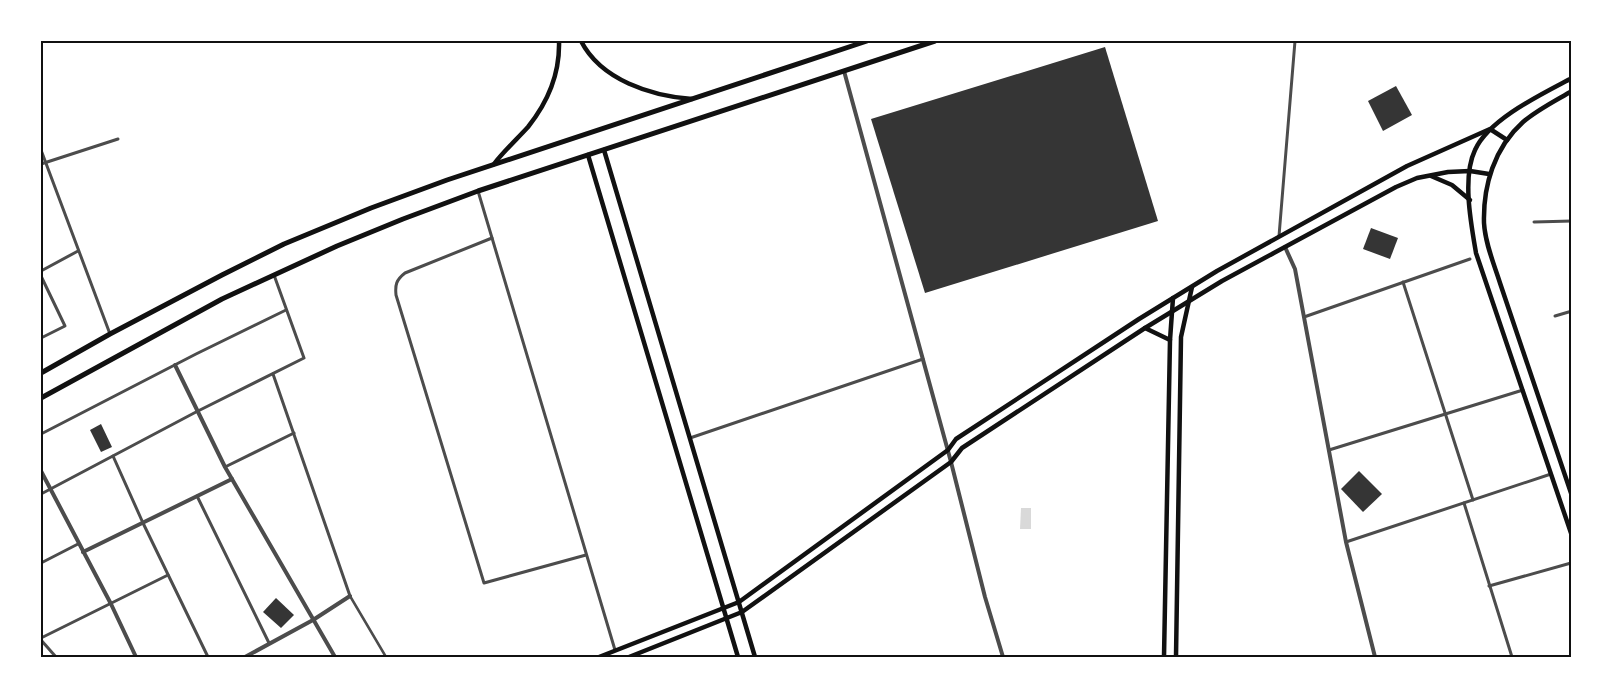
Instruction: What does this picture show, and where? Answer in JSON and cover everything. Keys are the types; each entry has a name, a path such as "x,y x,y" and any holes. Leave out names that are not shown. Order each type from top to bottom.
{"highway":[{"path":"41,373 110,334 284,244 371,208 494,165 867,41"},
{"path":"41,398 222,298 362,236 478,191 935,41"}],"main road":[{"path":"494,165 542,108 557,70 559,41"},
{"path":"581,41 593,60 623,80 655,93 693,99"},
{"path":"599,657 739,602 948,450 956,439 1192,286 1407,166 1490,129 1522,107 1572,78"},
{"path":"1572,91 1523,122 1498,153 1486,191 1484,224 1490,250 1572,496"},
{"path":"1490,129 1507,140"},
{"path":"1490,129 1475,150 1470,171 1470,200 1476,252 1572,536"},
{"path":"604,150 755,657"},
{"path":"588,155 738,657"},
{"path":"628,657 742,612 951,462 962,448 1145,328 1222,281 1406,182 1448,172 1470,171 1490,174"},
{"path":"1430,175 1452,185 1470,200"},
{"path":"1279,237 1285,247"},
{"path":"1176,657 1182,337 1192,286"},
{"path":"1164,657 1170,340 1173,298"},
{"path":"1145,328 1170,340"}],"street":[{"path":"1279,237 1295,41"},
{"path":"844,71 948,450 1002,657"},
{"path":"41,164 118,139"},
{"path":"41,150 110,334"},
{"path":"478,191 615,650"},
{"path":"1534,222 1572,221"},
{"path":"492,238 404,273 398,279 395,287 396,295 484,584 586,555"},
{"path":"1285,247 1295,269 1346,542 1375,657"},
{"path":"41,271 78,250"},
{"path":"1304,317 1470,259"},
{"path":"41,494 196,412 304,358 274,274"},
{"path":"41,276 65,326 41,338"},
{"path":"1403,282 1473,500"},
{"path":"41,434 286,310"},
{"path":"1555,316 1572,310"},
{"path":"690,438 923,359"},
{"path":"175,365 196,412 225,467 335,657"},
{"path":"273,374 350,596 386,657"},
{"path":"1329,450 1522,390"},
{"path":"225,467 294,433"},
{"path":"114,456 143,523 208,657"},
{"path":"41,471 111,604 136,657"},
{"path":"1346,542 1551,474"},
{"path":"82,552 232,479"},
{"path":"197,496 269,644"},
{"path":"1464,503 1512,657"},
{"path":"41,564 78,544"},
{"path":"1489,586 1571,563"},
{"path":"56,657 41,639 168,575"},
{"path":"245,657 313,620 350,596"}],"shaded area":[{"path":"1021,508 1031,508 1031,529 1020,529"}],"building":[{"path":"1105,47 1158,221 925,293 871,119"},
{"path":"1396,86 1412,115 1383,131 1368,101"},
{"path":"1371,228 1398,238 1390,259 1363,249"},
{"path":"101,424 112,447 101,452 90,430"},
{"path":"1359,471 1382,494 1363,512 1341,489"},
{"path":"276,598 294,615 281,628 263,612"}]}
